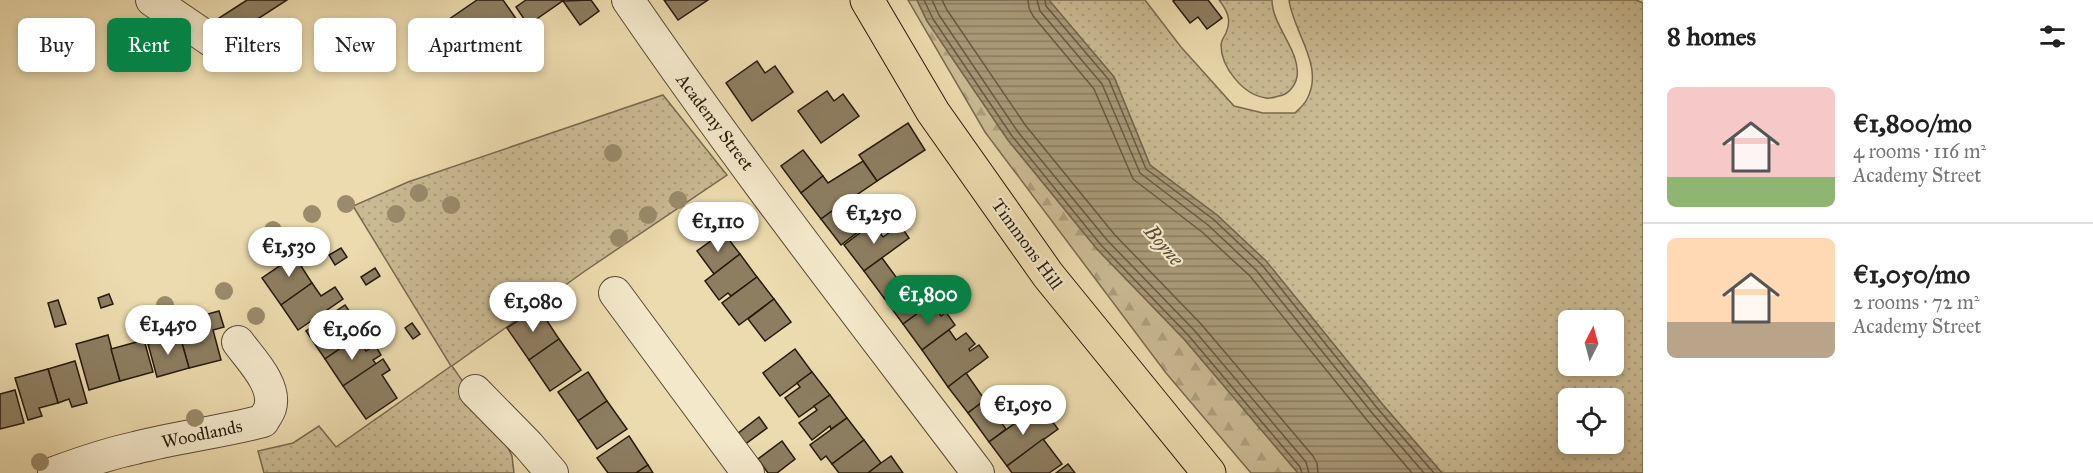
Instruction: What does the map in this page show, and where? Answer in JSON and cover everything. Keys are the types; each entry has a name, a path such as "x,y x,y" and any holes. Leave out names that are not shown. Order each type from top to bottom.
{"main road":[{"name":"Timmons Hill","path":"867,0 933,112 1048,275 1209,473"}],"street":[{"path":"152,0 203,35"},
{"name":"Academy Street","path":"628,0 695,95 978,473"},
{"path":"615,293 748,473"},
{"name":"Woodlands","path":"54,473 135,447 263,421 270,409 271,397 268,385 238,342"},
{"path":"475,391 528,445 551,473"}],"green space":[{"path":"908,0 917,0 927,21 1008,140 1097,249 1184,339 1298,473 1251,473 1166,373 985,132"},
{"path":"1048,0 1145,0 1181,47 1234,106 1263,113 1295,113 1306,101 1312,87 1310,62 1289,0 1636,0 1643,3 1643,473 1442,473 1383,405 1266,261 1217,215 1150,165 1114,77"},
{"path":"1219,0 1272,0 1276,19 1291,48 1297,67 1296,80 1288,92 1271,98 1257,96 1242,86 1229,71 1221,44 1229,19"},
{"path":"663,95 727,175 585,271 452,366 506,444 512,456 514,473 264,473 258,451 293,443 319,426 336,447 451,366 353,206 408,182"}],"water":[{"name":"Boyne","path":"917,0 1049,0 1114,77 1150,165 1217,215 1266,261 1383,405 1442,473 1298,473 1184,339 1097,249 1008,140 927,21"}],"building":[{"path":"247,0 287,0 259,18 219,18"},
{"path":"477,0 503,0 516,18 451,18"},
{"path":"526,0 564,0 538,18 523,18 516,7"},
{"path":"591,0 599,11 580,25 563,1"},
{"path":"664,0 708,0 678,20"},
{"path":"1208,0 1222,18 1207,29 1198,17 1190,23 1173,1"},
{"path":"757,61 765,73 775,66 793,92 752,121 726,83"},
{"path":"827,91 834,101 843,94 859,116 821,143 798,111"},
{"path":"908,123 925,150 877,181 859,155"},
{"path":"803,150 823,176 801,193 781,166"},
{"path":"863,161 877,181 821,219 801,193 823,176 828,183"},
{"path":"843,203 863,228 841,245 821,219"},
{"path":"873,223 883,237 900,225 909,238 864,271 844,245"},
{"path":"723,232 740,254 714,274 697,251"},
{"path":"341,248 347,257 335,265 329,255"},
{"path":"303,250 310,260 301,266 312,283 281,305 262,278"},
{"path":"740,254 757,277 731,296 728,293 719,300 705,281"},
{"path":"882,258 902,285 884,298 864,271"},
{"path":"375,268 380,276 366,285 361,277"},
{"path":"757,277 774,299 739,325 722,303"},
{"path":"913,277 916,282 924,277 939,298 903,324 884,298"},
{"path":"312,283 321,296 335,287 343,299 298,330 281,305"},
{"path":"109,294 113,304 101,308 98,298"},
{"path":"774,299 791,322 765,341 748,319"},
{"path":"58,300 66,324 55,327 48,303"},
{"path":"932,303 941,316 946,312 955,325 922,350 903,324"},
{"path":"345,305 352,315 345,320 357,337 325,359 306,331"},
{"path":"538,307 559,339 529,360 507,328"},
{"path":"219,311 224,327 213,330 221,360 189,368 180,336 194,332 190,319"},
{"path":"412,323 420,334 413,339 405,328"},
{"path":"949,330 956,340 966,333 975,344 969,349 970,351 979,345 988,357 948,387 922,350"},
{"path":"108,335 120,381 89,390 76,344"},
{"path":"180,336 189,368 157,377 148,344"},
{"path":"357,337 366,351 375,345 381,355 373,360 376,364 343,386 325,359"},
{"path":"559,339 581,370 550,391 529,360"},
{"path":"144,340 153,372 120,381 111,349"},
{"path":"795,349 812,372 780,396 763,373"},
{"path":"383,359 390,370 382,375 397,398 366,419 343,386"},
{"path":"75,361 87,403 72,407 69,399 58,403 48,369"},
{"path":"48,369 58,403 39,408 42,416 28,420 15,378"},
{"path":"588,372 607,401 578,421 558,392"},
{"path":"812,372 830,395 799,417 785,398 800,387 797,383"},
{"path":"966,373 985,400 968,413 948,387"},
{"path":"15,390 24,423 0,429 0,394"},
{"path":"830,395 847,418 831,429 830,426 812,440 799,423 817,410 814,406"},
{"path":"985,400 1006,429 989,442 968,413"},
{"path":"607,401 627,429 597,449 578,421"},
{"path":"1040,405 1058,429 1007,466 989,442"},
{"path":"759,417 767,428 740,448 732,438"},
{"path":"847,418 864,440 832,464 826,456 821,460 810,445"},
{"path":"629,436 648,465 636,473 608,473 597,458"},
{"path":"1043,439 1062,464 1049,473 1012,473 1007,466"},
{"path":"864,440 881,463 868,473 839,473 832,464"},
{"path":"782,441 795,459 777,473 768,473 758,459"},
{"path":"891,456 903,473 868,473 881,463"},
{"path":"1068,464 1075,473 1056,473"},
{"path":"648,465 653,473 636,473"}]}
